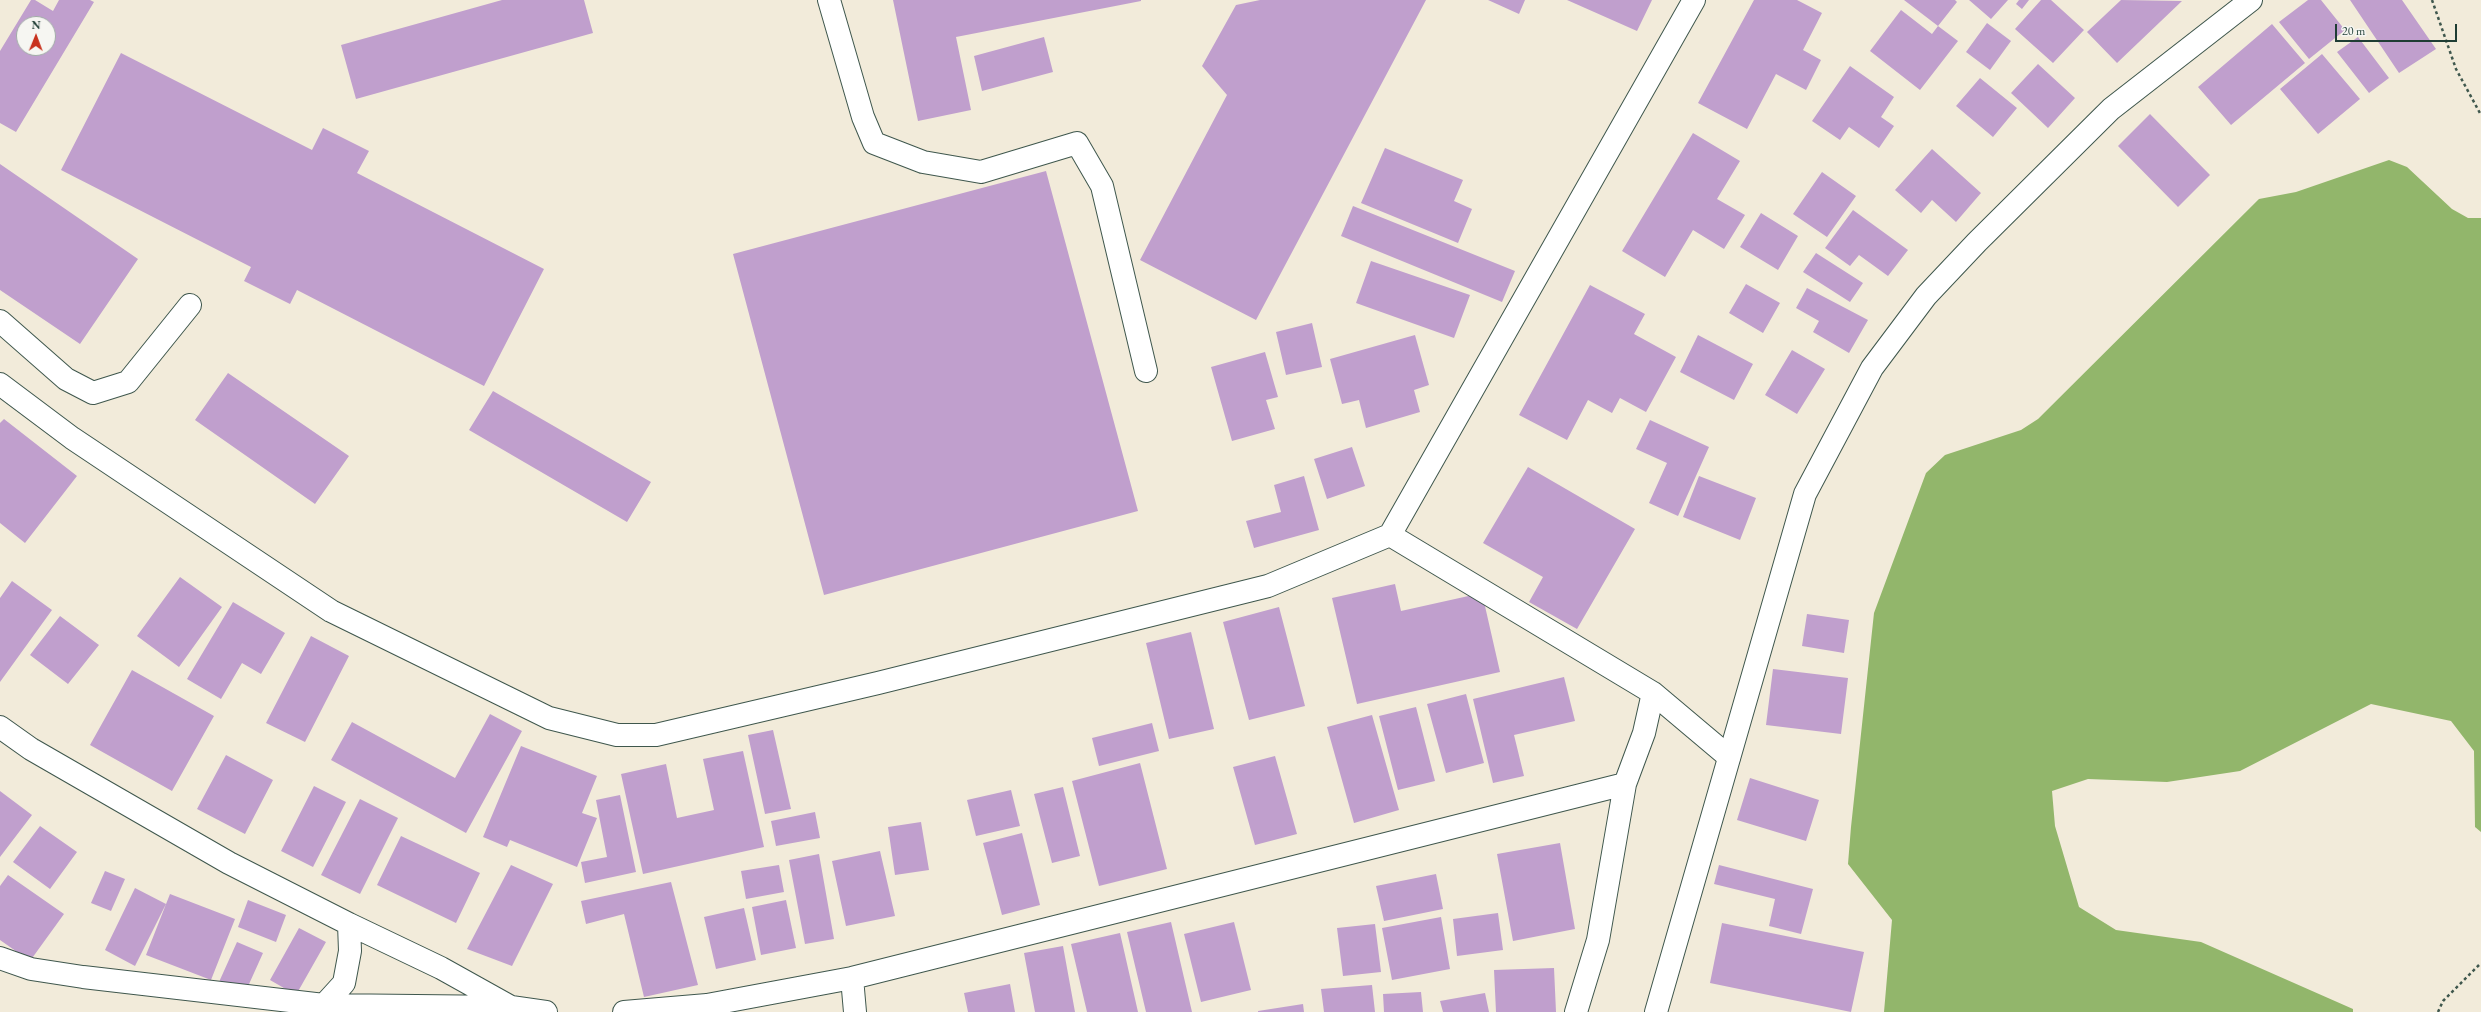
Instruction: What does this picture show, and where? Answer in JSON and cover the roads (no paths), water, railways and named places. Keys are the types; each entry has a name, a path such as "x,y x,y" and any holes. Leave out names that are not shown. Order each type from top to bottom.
{"street":[{"path":"829,0 863,117 874,143 923,162 981,172 1077,143 1102,186 1146,371"},
{"path":"0,384 72,438 331,611 549,718 617,735 656,735 878,683 1268,586 1390,535 1694,0"},
{"path":"1656,1012 1805,494 1872,368 1926,296 1977,242 2112,109 2251,0"},
{"path":"0,321 66,379 93,393 128,382 190,305"},
{"path":"1390,535 1653,693 1729,756"},
{"path":"1576,1012 1598,940 1625,784 1644,733 1653,693"},
{"path":"0,727 31,749 229,863 349,924 441,968 511,1007"},
{"path":"624,1012 707,1005 852,978 1625,784"},
{"path":"324,1006 344,983 350,951 349,924"},
{"path":"0,958 31,969 324,1006 511,1007 546,1012"},
{"path":"852,978 854,1012"}]}
